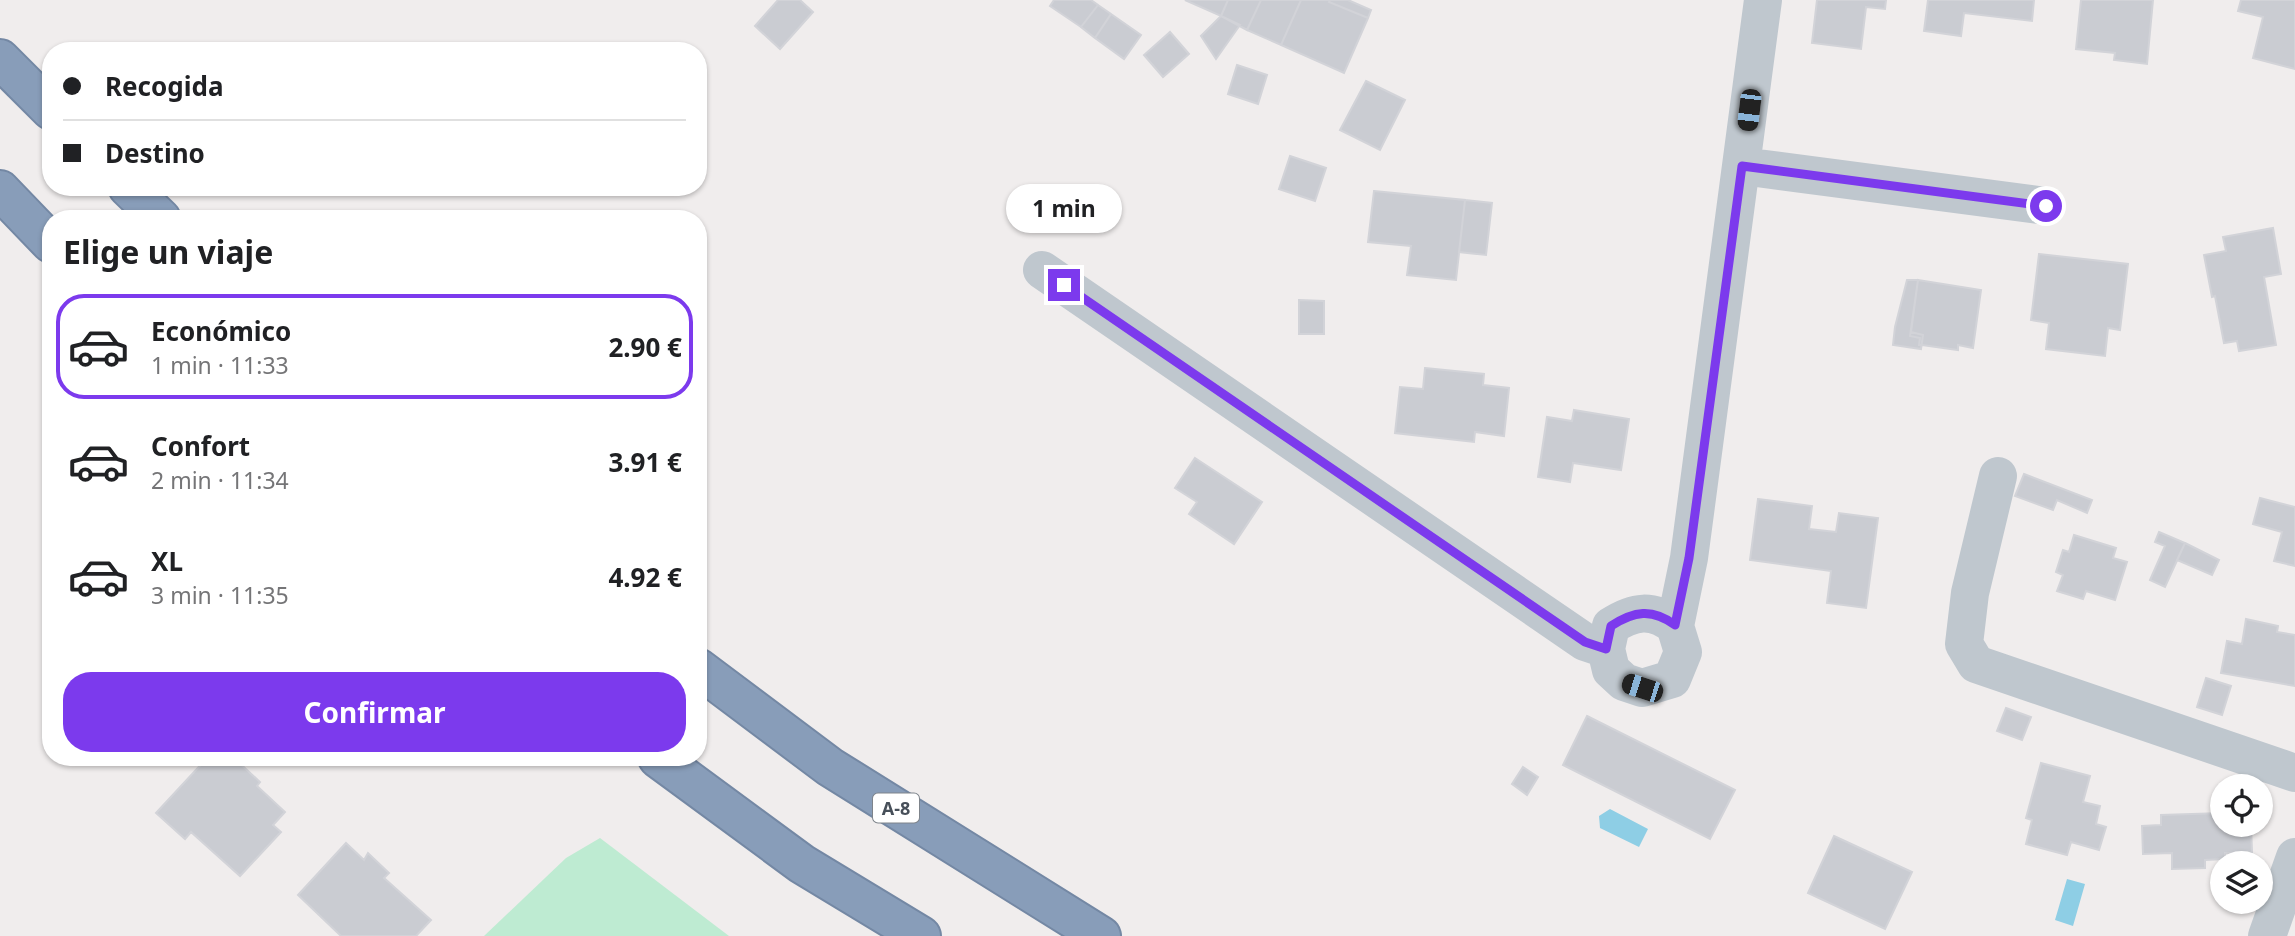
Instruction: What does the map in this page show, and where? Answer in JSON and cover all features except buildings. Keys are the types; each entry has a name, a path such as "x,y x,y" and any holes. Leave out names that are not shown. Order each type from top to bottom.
{"highway":[{"path":"0,59 42,101"},
{"path":"0,190 42,234"},
{"path":"137,196 152,210"},
{"name":"A-8","path":"707,675 830,767 1101,936"},
{"path":"669,766 802,864 921,936"}],"lane":[{"path":"1675,625 1664,617 1644,613 1628,616 1611,626 1606,649 1611,670 1624,682 1642,688 1672,679 1683,652 1675,625 1689,558 1763,0"},
{"path":"1742,166 2046,206"},
{"path":"1042,270 1585,642 1606,649"},
{"path":"1998,476 1969,606 1964,644 1976,664 2295,774"},
{"path":"2267,936 2295,857"}],"green space":[{"path":"600,838 729,936 484,936 566,858"}],"water":[{"path":"1610,809 1648,829 1639,847 1600,828 1599,816"},
{"path":"2067,879 2085,884 2073,926 2055,920"}],"route":[{"path":"1064,285 1585,642 1606,649 1611,626 1628,616 1644,613 1664,617 1675,625 1689,558 1742,166 2046,206"}]}
